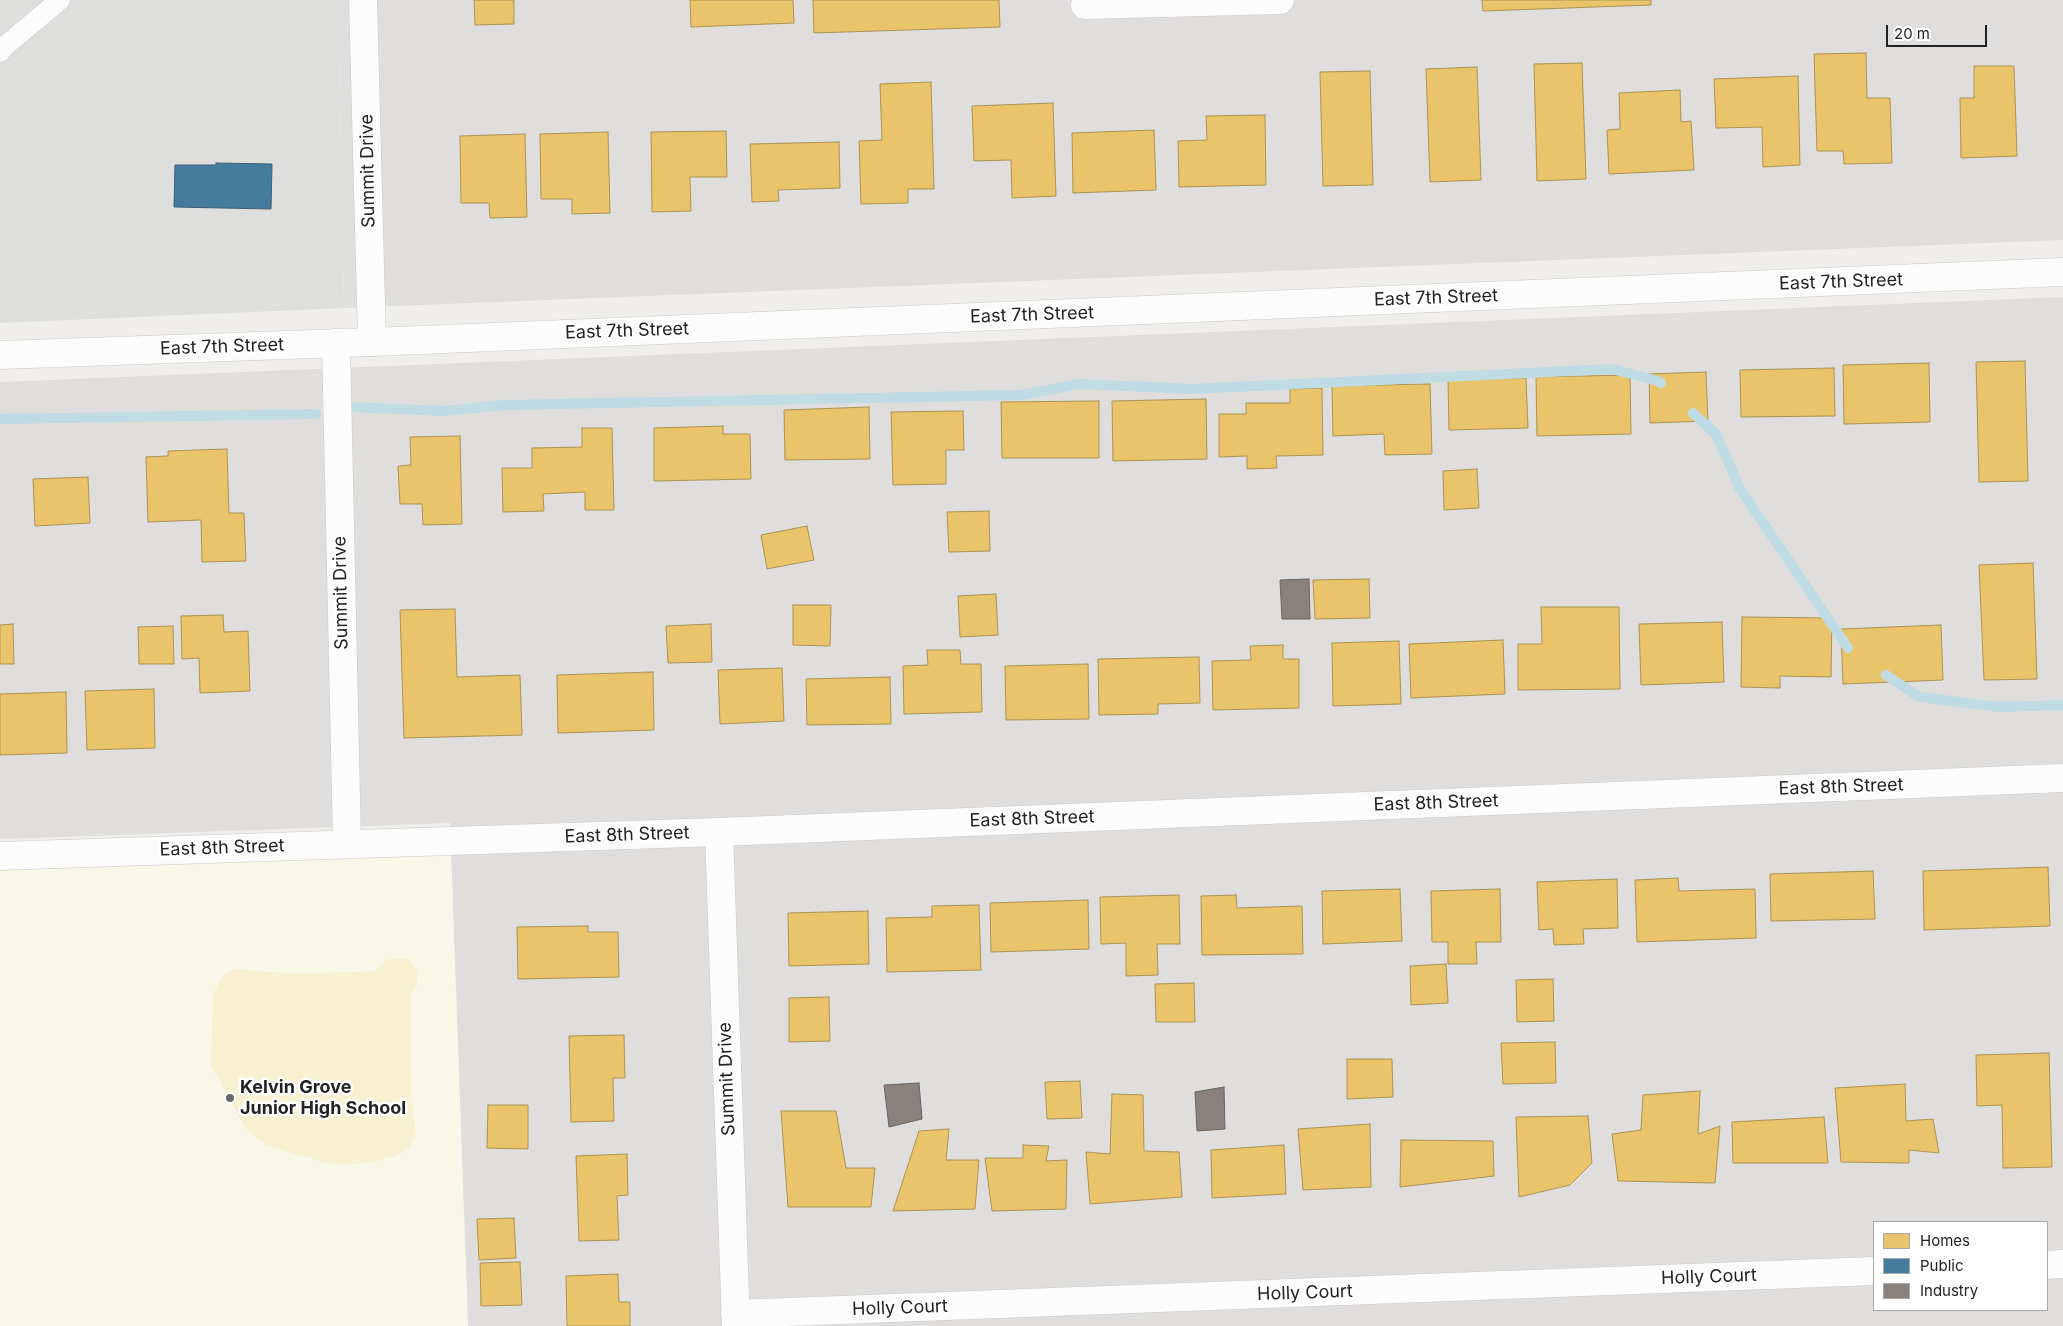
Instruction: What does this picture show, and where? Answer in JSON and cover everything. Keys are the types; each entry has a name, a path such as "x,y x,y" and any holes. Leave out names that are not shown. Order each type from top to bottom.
{"street":[{"name":"Summit Drive","path":"364,0 372,342"},
{"path":"1077,2 1280,0"},
{"name":"East 7th Street","path":"0,355 372,342 2063,272"},
{"name":"Summit Drive","path":"336,343 347,843"},
{"name":"East 8th Street","path":"0,856 719,832 2063,778"},
{"name":"Summit Drive","path":"719,832 736,1320"},
{"path":"2048,1265 2063,1264"},
{"name":"Holly Court","path":"736,1320 1873,1271"}],"lane":[{"path":"0,52 60,0"}],"shaded area":[{"path":"0,0 338,0 344,308 0,323"},
{"path":"338,0 2063,0 2063,240 344,308"},
{"path":"2063,297 2063,1326 468,1326 450,823 0,839 0,382"},
{"name":"Kelvin Grove Junior High School","path":"451,854 468,1326 0,1326 0,871"}],"sand":[{"path":"408,959 417,970 417,984 410,994 411,1095 416,1137 408,1148 396,1156 366,1163 342,1165 323,1162 265,1145 244,1126 211,1065 213,998 219,981 228,972 237,969 294,974 376,971 386,960"}],"building: Homes":[{"path":"474,0 514,0 514,24 475,25"},
{"path":"690,0 793,0 794,23 691,27"},
{"path":"813,0 999,0 1000,27 814,33"},
{"path":"1482,0 1651,0 1651,5 1483,11"},
{"path":"1866,53 1867,98 1890,98 1892,163 1844,164 1843,151 1817,151 1814,54"},
{"path":"1582,63 1586,179 1537,181 1534,64"},
{"path":"1974,66 2014,66 2017,156 1961,158 1960,98 1974,98"},
{"path":"1477,67 1481,180 1430,182 1426,69"},
{"path":"1370,71 1373,185 1323,186 1320,72"},
{"path":"1798,76 1800,165 1763,167 1762,127 1716,128 1714,79"},
{"path":"931,82 934,189 908,189 908,203 861,204 859,141 882,140 880,84"},
{"path":"1680,90 1681,122 1691,121 1694,170 1609,174 1607,130 1620,129 1619,93"},
{"path":"1053,103 1056,196 1012,198 1011,160 974,161 972,106"},
{"path":"1265,115 1266,185 1179,187 1178,141 1207,140 1206,116"},
{"path":"1154,130 1156,190 1073,193 1072,133"},
{"path":"726,131 727,177 690,177 691,211 652,212 651,132"},
{"path":"608,132 610,213 572,214 572,199 541,199 540,134"},
{"path":"525,134 527,217 490,218 489,203 461,203 460,136"},
{"path":"839,142 840,188 778,190 779,201 752,202 750,144"},
{"path":"2025,361 2028,481 1979,482 1976,362"},
{"path":"1929,363 1930,422 1844,424 1843,365"},
{"path":"1834,368 1835,416 1741,417 1740,370"},
{"path":"1706,372 1708,421 1650,423 1649,374"},
{"path":"1630,375 1631,434 1537,436 1536,377"},
{"path":"1526,378 1528,428 1449,430 1448,380"},
{"path":"1430,384 1432,454 1385,455 1384,434 1333,436 1332,386"},
{"path":"1322,388 1323,455 1276,456 1277,468 1247,469 1247,456 1219,457 1219,414 1246,414 1246,403 1290,403 1290,389"},
{"path":"1206,399 1207,459 1113,461 1112,401"},
{"path":"1099,401 1099,458 1002,458 1001,402"},
{"path":"869,407 870,459 785,460 784,410"},
{"path":"963,411 964,450 946,450 946,484 893,485 891,412"},
{"path":"723,426 723,434 750,434 751,479 654,481 654,428"},
{"path":"582,428 612,428 614,510 585,510 585,492 543,494 544,511 503,512 502,468 532,468 532,448 582,447"},
{"path":"460,436 462,524 423,525 422,504 400,504 398,466 411,465 410,437"},
{"path":"227,449 229,513 244,513 246,561 202,562 201,520 148,522 146,457 168,456 168,451"},
{"path":"1477,469 1479,508 1444,510 1443,471"},
{"path":"88,477 90,523 35,526 33,479"},
{"path":"989,511 990,551 949,552 947,512"},
{"path":"807,526 814,560 767,569 761,535"},
{"path":"2033,563 2037,679 1984,680 1979,565"},
{"path":"1369,579 1370,618 1315,619 1313,580"},
{"path":"996,594 998,635 960,637 958,596"},
{"path":"793,605 831,605 830,646 793,645"},
{"path":"1541,607 1619,607 1620,689 1518,690 1518,644 1542,644"},
{"path":"455,609 457,677 520,675 522,735 404,738 400,610"},
{"path":"223,615 224,632 248,631 250,691 200,693 199,658 182,659 181,616"},
{"path":"1742,617 1832,618 1831,677 1780,676 1780,688 1741,687"},
{"path":"1722,622 1724,682 1641,685 1639,624"},
{"path":"13,624 14,664 0,664 0,625"},
{"path":"711,624 712,662 668,663 666,626"},
{"path":"1941,625 1943,680 1843,684 1841,629"},
{"path":"173,626 174,664 139,664 138,627"},
{"path":"1503,640 1505,694 1411,698 1409,644"},
{"path":"1399,641 1401,704 1333,706 1332,643"},
{"path":"1283,645 1283,659 1299,659 1299,708 1213,710 1212,661 1251,660 1250,646"},
{"path":"927,650 960,650 961,664 981,664 982,712 904,714 903,666 928,665"},
{"path":"1199,657 1200,703 1158,704 1158,714 1099,715 1098,659"},
{"path":"1088,664 1089,719 1006,720 1005,666"},
{"path":"782,668 784,721 720,724 718,670"},
{"path":"653,672 654,730 558,733 557,675"},
{"path":"890,677 891,724 807,725 806,679"},
{"path":"154,689 155,748 87,750 85,691"},
{"path":"66,692 67,753 0,755 0,694"},
{"path":"2048,867 2050,926 1924,930 1923,871"},
{"path":"1873,871 1875,919 1771,921 1770,874"},
{"path":"1678,878 1679,891 1755,889 1756,938 1637,942 1635,880"},
{"path":"1617,879 1618,928 1583,929 1584,944 1554,945 1553,929 1539,930 1537,882"},
{"path":"1400,889 1402,941 1323,944 1322,891"},
{"path":"1500,889 1501,942 1476,942 1477,964 1448,964 1448,942 1432,942 1431,891"},
{"path":"1179,895 1180,944 1157,944 1158,975 1126,976 1126,943 1101,944 1100,897"},
{"path":"1236,895 1237,908 1302,906 1303,954 1202,955 1201,896"},
{"path":"1088,900 1089,949 991,952 990,903"},
{"path":"979,905 981,970 887,972 886,918 932,917 932,906"},
{"path":"868,911 869,964 789,966 788,913"},
{"path":"588,926 588,932 618,932 619,977 518,979 517,927"},
{"path":"1446,964 1448,1003 1411,1005 1410,966"},
{"path":"1553,979 1554,1021 1517,1022 1516,980"},
{"path":"1194,983 1195,1022 1156,1022 1155,984"},
{"path":"829,997 830,1041 789,1042 789,998"},
{"path":"624,1035 625,1078 613,1078 614,1121 571,1122 569,1036"},
{"path":"1555,1042 1556,1083 1503,1084 1501,1043"},
{"path":"2049,1053 2052,1167 2003,1168 2002,1105 1977,1106 1976,1055"},
{"path":"1347,1059 1392,1059 1393,1097 1347,1099"},
{"path":"1080,1081 1082,1118 1047,1119 1045,1082"},
{"path":"1905,1084 1906,1121 1933,1119 1939,1153 1909,1150 1909,1163 1841,1162 1835,1088"},
{"path":"1700,1091 1698,1134 1720,1126 1715,1183 1618,1181 1612,1134 1641,1130 1643,1095"},
{"path":"1112,1094 1143,1095 1144,1151 1179,1152 1182,1197 1090,1204 1086,1152 1110,1154"},
{"path":"488,1105 528,1105 528,1149 487,1148"},
{"path":"781,1111 836,1111 846,1168 875,1168 871,1207 788,1207"},
{"path":"1588,1116 1592,1163 1570,1185 1519,1197 1516,1117"},
{"path":"1824,1117 1828,1163 1733,1163 1732,1122"},
{"path":"1370,1124 1371,1187 1303,1190 1298,1129"},
{"path":"949,1129 946,1160 979,1160 975,1209 893,1211 919,1131"},
{"path":"1401,1140 1493,1141 1494,1176 1400,1187"},
{"path":"1023,1145 1049,1146 1046,1161 1067,1160 1066,1209 992,1211 985,1158 1023,1158"},
{"path":"1284,1145 1286,1194 1212,1198 1211,1150"},
{"path":"627,1154 628,1195 617,1196 619,1240 579,1241 576,1156"},
{"path":"514,1218 516,1258 479,1260 477,1219"},
{"path":"520,1262 522,1305 481,1306 480,1263"},
{"path":"618,1274 619,1302 630,1302 630,1326 567,1326 566,1276"}],"building: Public":[{"path":"216,163 272,164 271,209 174,207 175,165 216,165"}],"building: Industry":[{"path":"1309,579 1310,619 1282,619 1280,580"},
{"path":"919,1083 922,1119 889,1127 884,1085"},
{"path":"1224,1087 1225,1129 1197,1131 1195,1092"}],"waterway":[{"path":"349,407 445,411 505,405 1021,395 1079,384 1192,389 1612,369 1661,383"},
{"path":"1693,413 1716,434 1740,489 1848,648"},
{"path":"0,419 316,414"},
{"path":"1886,675 1919,697 1999,707 2063,705"}],"place":[{"name":"Kelvin Grove Junior High School","path":"230,1098"}]}
